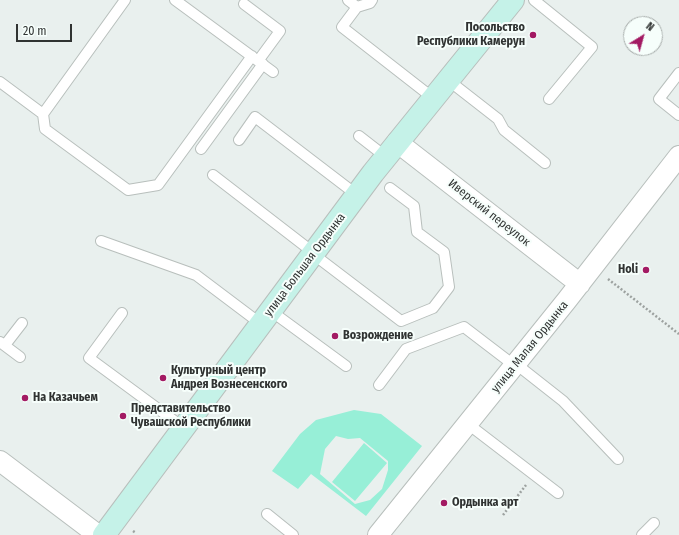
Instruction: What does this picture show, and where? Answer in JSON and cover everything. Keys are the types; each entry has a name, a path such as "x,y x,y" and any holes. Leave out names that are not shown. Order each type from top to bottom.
{"main road":[{"name":"улица Большая Ордынка","path":"104,535 392,149 513,0"}],"street":[{"name":"Иверский переулок","path":"392,149 580,284"},
{"name":"улица Малая Ордынка","path":"378,535 580,284 679,156"},
{"path":"1,463 98,535"}],"lane":[{"path":"125,0 43,114 45,129 128,190 158,185 258,61 280,31 244,4"},
{"path":"175,0 273,72"},
{"path":"348,0 357,7"},
{"path":"372,0 370,3 357,7 342,27 433,98"},
{"path":"534,0 592,47 550,99"},
{"path":"201,149 258,61"},
{"path":"679,73 659,99 679,115"},
{"path":"448,80 498,119 504,130 545,162"},
{"path":"0,82 43,114"},
{"path":"239,140 255,118 357,195"},
{"path":"359,136 392,149"},
{"path":"212,175 401,321 433,308 449,287 444,252 417,232 414,206 390,188"},
{"path":"101,240 196,275 346,366"},
{"path":"122,313 89,358 184,428"},
{"path":"20,357 2,344 22,323"},
{"path":"378,385 406,349 464,327 563,400 618,458"},
{"path":"468,424 558,493"},
{"path":"267,514 293,535"},
{"path":"642,535 654,523"}],"path":[{"path":"608,279 679,334"},
{"path":"503,515 534,474"}],"green space":[{"path":"354,410 381,414 422,446 366,516 311,474 298,489 272,471 300,434 316,420","holes":["336,436 348,439 360,438 388,461 388,470 382,489 370,500 355,504 320,474 325,449"]},
{"path":"364,443 387,463 355,501 332,482"}],"place":[{"name":"Посольство Республики Камерун","path":"533,35"},
{"name":"Holi","path":"646,270"},
{"name":"Возрождение","path":"335,336"},
{"name":"Культурный центр Андрея Вознесенского","path":"163,378"},
{"name":"На Казачьем","path":"25,398"},
{"name":"Представительство Чувашской Республики","path":"123,416"},
{"name":"Ордынка арт","path":"444,503"}]}
